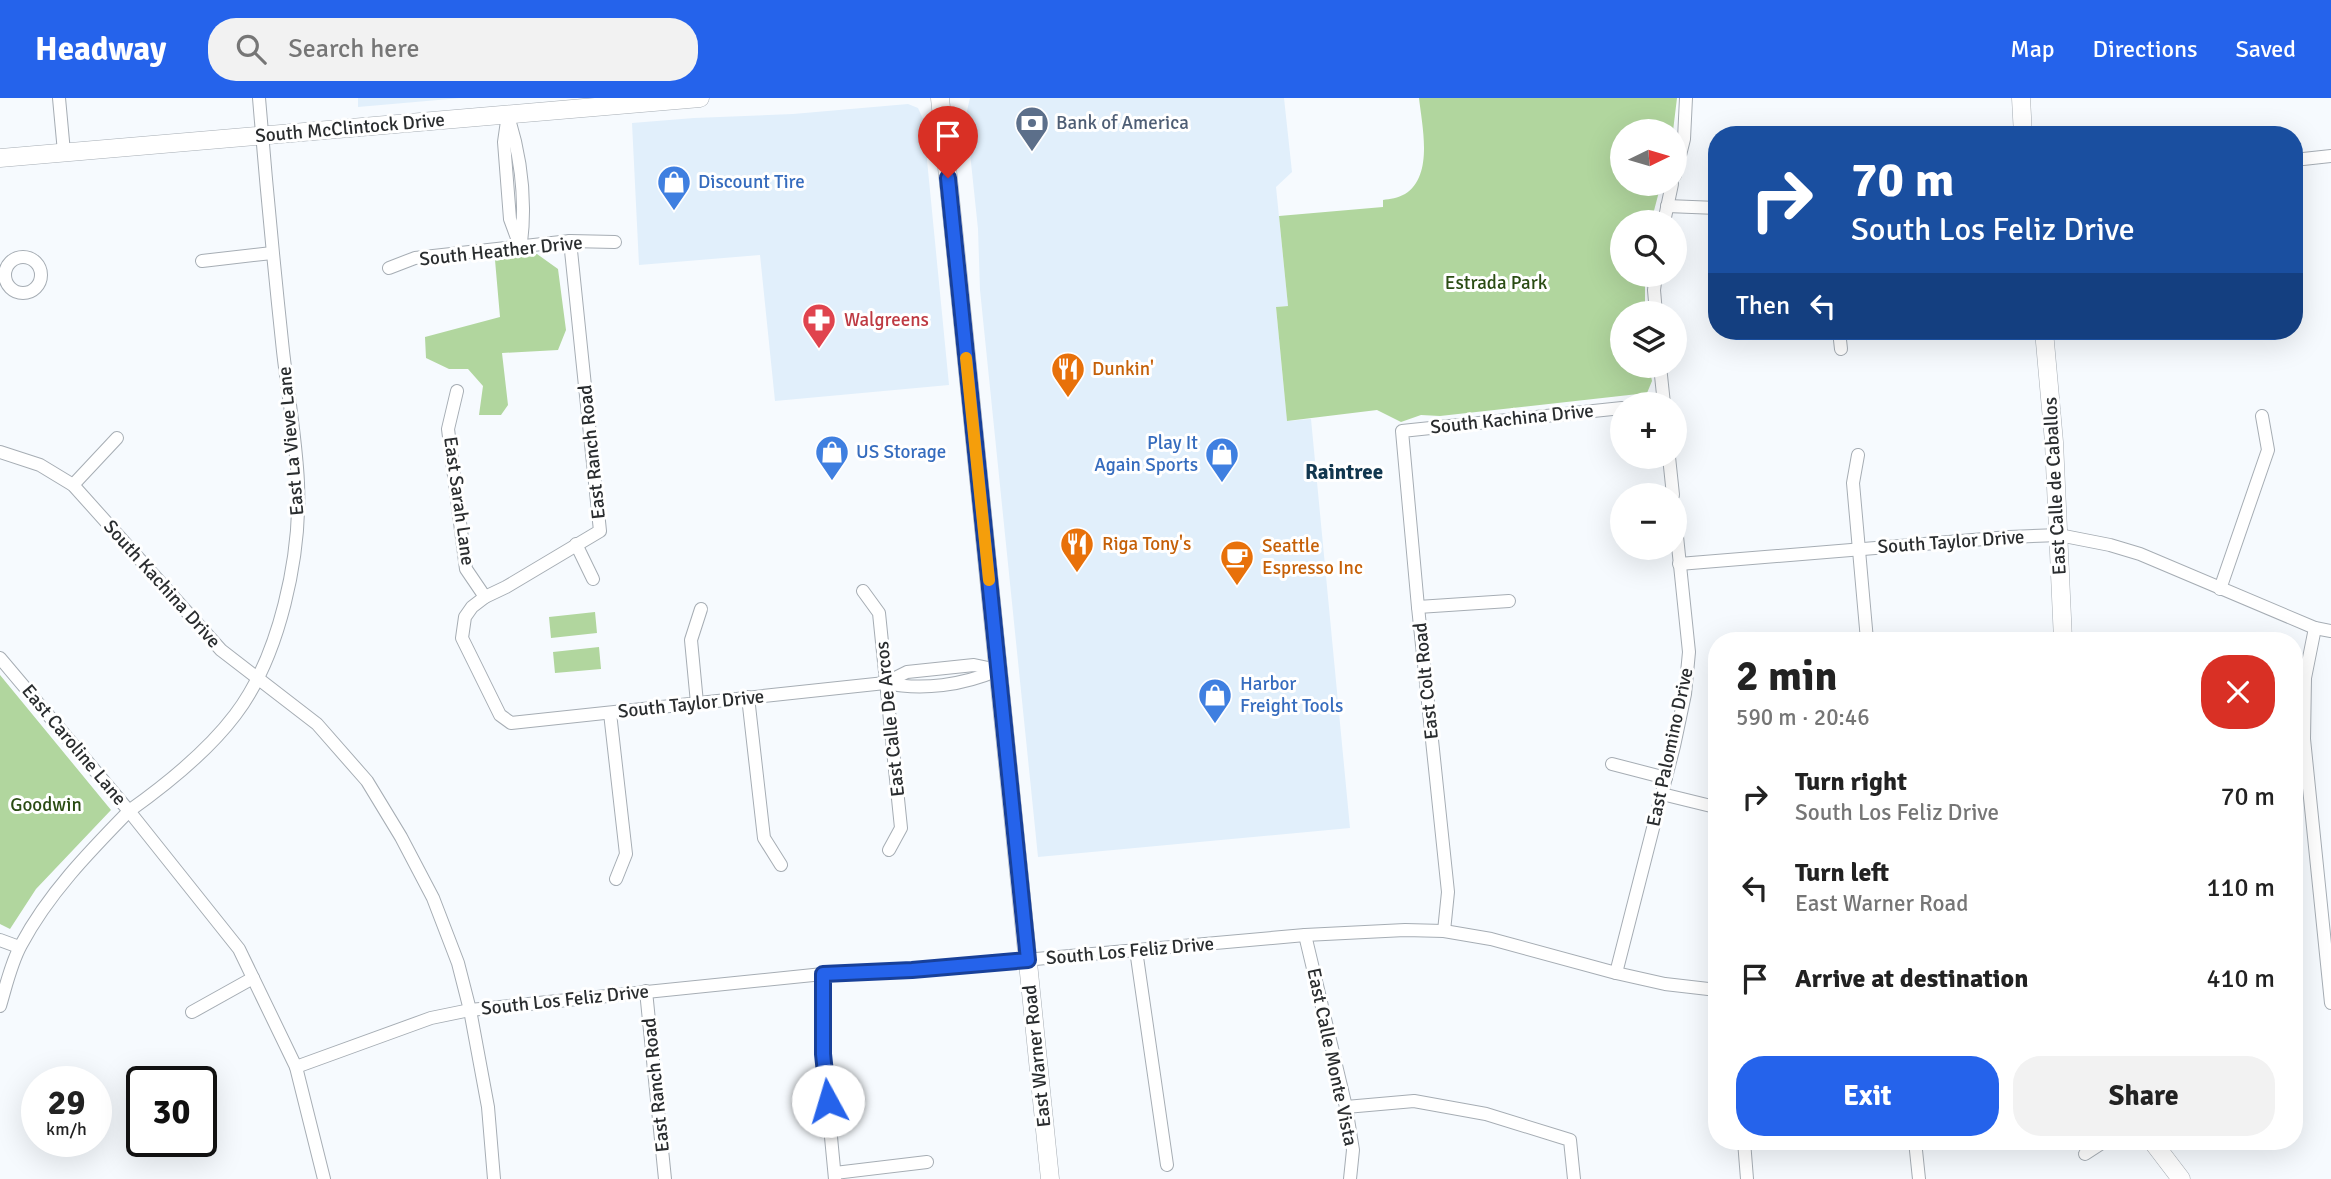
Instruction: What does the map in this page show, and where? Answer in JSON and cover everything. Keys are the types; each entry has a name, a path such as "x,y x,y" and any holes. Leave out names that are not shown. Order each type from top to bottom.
{"main road":[{"name":"South McClintock Drive","path":"0,158 700,98"},
{"name":"East Warner Road","path":"940,98 1050,1179"},
{"path":"2020,99 2022,126"},
{"name":"East Calle de Caballos","path":"2045,340 2054,443 2063,632"},
{"path":"2159,1150 2181,1179"}],"street":[{"path":"59,98 64,152"},
{"name":"East La Vieve Lane","path":"130,811 167,783 235,715 257,677 275,635 287,596 298,532 298,482 272,253 259,98"},
{"path":"1685,119 1686,98"},
{"path":"508,114 517,143 524,217 520,246"},
{"path":"2303,158 2331,156"},
{"path":"1666,210 1669,196"},
{"path":"1667,206 1708,208"},
{"name":"South Heather Drive","path":"390,268 415,258 570,241 615,242"},
{"name":"East Ranch Road","path":"485,597 600,531 570,241"},
{"path":"202,261 272,253"},
{"path":"1840,340 1841,349"},
{"name":"East Sarah Lane","path":"457,391 449,429 466,569 485,597"},
{"name":"South Kachina Drive","path":"1402,431 1610,409"},
{"path":"2220,589 2268,450 2262,416"},
{"name":"East Colt Road","path":"1402,431 1448,892 1444,931"},
{"path":"73,485 117,438"},
{"name":"South Kachina Drive","path":"0,452 40,465 73,485 220,650 317,724 367,781 433,898 458,963 470,1010 488,1107 495,1179"},
{"path":"1858,455 1853,483 1866,632"},
{"name":"South Taylor Drive","path":"1679,564 2009,537 2059,536 2140,554 2315,628 2331,631"},
{"path":"576,544 593,579"},
{"name":"East Palomino Drive","path":"1616,973 1685,694 1689,652 1679,560"},
{"name":"East Calle De Arcos","path":"863,591 879,613 901,828 888,850"},
{"name":"South Taylor Drive","path":"485,597 472,607 465,617 462,638 500,715 512,723 885,683 909,688 922,687 972,681 998,670"},
{"path":"1418,607 1509,601"},
{"path":"697,703 691,640 701,609"},
{"path":"2315,628 2305,678 2304,739 2331,1003"},
{"name":"East Caroline Lane","path":"0,658 130,811 95,845 45,906 19,947 0,1006"},
{"path":"748,697 764,838 781,865"},
{"path":"610,713 626,854 616,879"},
{"path":"1612,764 1666,778"},
{"path":"1662,794 1708,806"},
{"path":"130,811 239,949 296,1067 324,1179"},
{"name":"South Los Feliz Drive","path":"296,1067 431,1018 470,1010 823,974 912,970 1305,935 1405,930 1444,931 1521,946 1665,984 1708,989"},
{"name":"East Calle Monte Vista","path":"1305,935 1346,1107 1353,1150 1350,1179"},
{"path":"0,940 19,947"},
{"path":"1136,950 1167,1165"},
{"path":"823,974 823,1054 835,1176 927,1162"},
{"path":"192,1012 253,978"},
{"name":"East Ranch Road","path":"646,991 665,1179"},
{"path":"1346,1107 1414,1101 1486,1114 1570,1140 1574,1179"},
{"path":"1745,1150 1747,1179"},
{"path":"1916,1150 1919,1179"},
{"path":"2085,1154 2091,1150"}],"shaded area":[{"path":"358,98 461,98 358,107"},
{"path":"970,98 1284,98 1292,172 1276,187 1288,306 1276,307 1287,421 1311,419 1350,828 1038,857 980,290 978,229 966,115"},
{"path":"908,104 918,108 923,119 949,385 775,401 760,255 639,265 632,123"}],"green space":[{"name":"Estrada Park","path":"1419,98 1677,98 1674,119 1610,119 1610,196 1658,196 1654,210 1610,210 1610,287 1645,287 1645,301 1610,301 1610,378 1651,378 1647,392 1610,392 1610,397 1440,416 1421,415 1401,422 1377,410 1287,421 1276,307 1288,306 1279,216 1383,207 1383,200 1405,194 1414,186 1423,163 1424,136"},
{"path":"537,254 558,269 566,330 558,350 502,353 508,405 501,415 479,415 483,386 468,369 449,369 426,358 425,337 500,317 495,260"},
{"path":"595,612 597,633 551,638 549,617"},
{"path":"599,647 601,669 555,673 553,652"},
{"name":"Goodwin","path":"0,675 111,810 36,889 10,929 0,924"}],"slow traffic":[{"path":"966,358 989,580"}],"place":[{"name":"Bank of America","path":"1032,153"},
{"name":"Discount Tire","path":"674,212"},
{"name":"Walgreens","path":"819,350"},
{"name":"Dunkin'","path":"1068,399"},
{"name":"US Storage","path":"832,482"},
{"name":"Play It Again Sports","path":"1222,484"},
{"name":"Riga Tony's","path":"1077,574"},
{"name":"Seattle Espresso Inc","path":"1237,587"},
{"name":"Harbor Freight Tools","path":"1215,725"}],"district":[{"name":"Raintree","path":"1344,472"}],"route":[{"path":"828,1101 823,1054 823,974 1028,960 948,178"}]}
